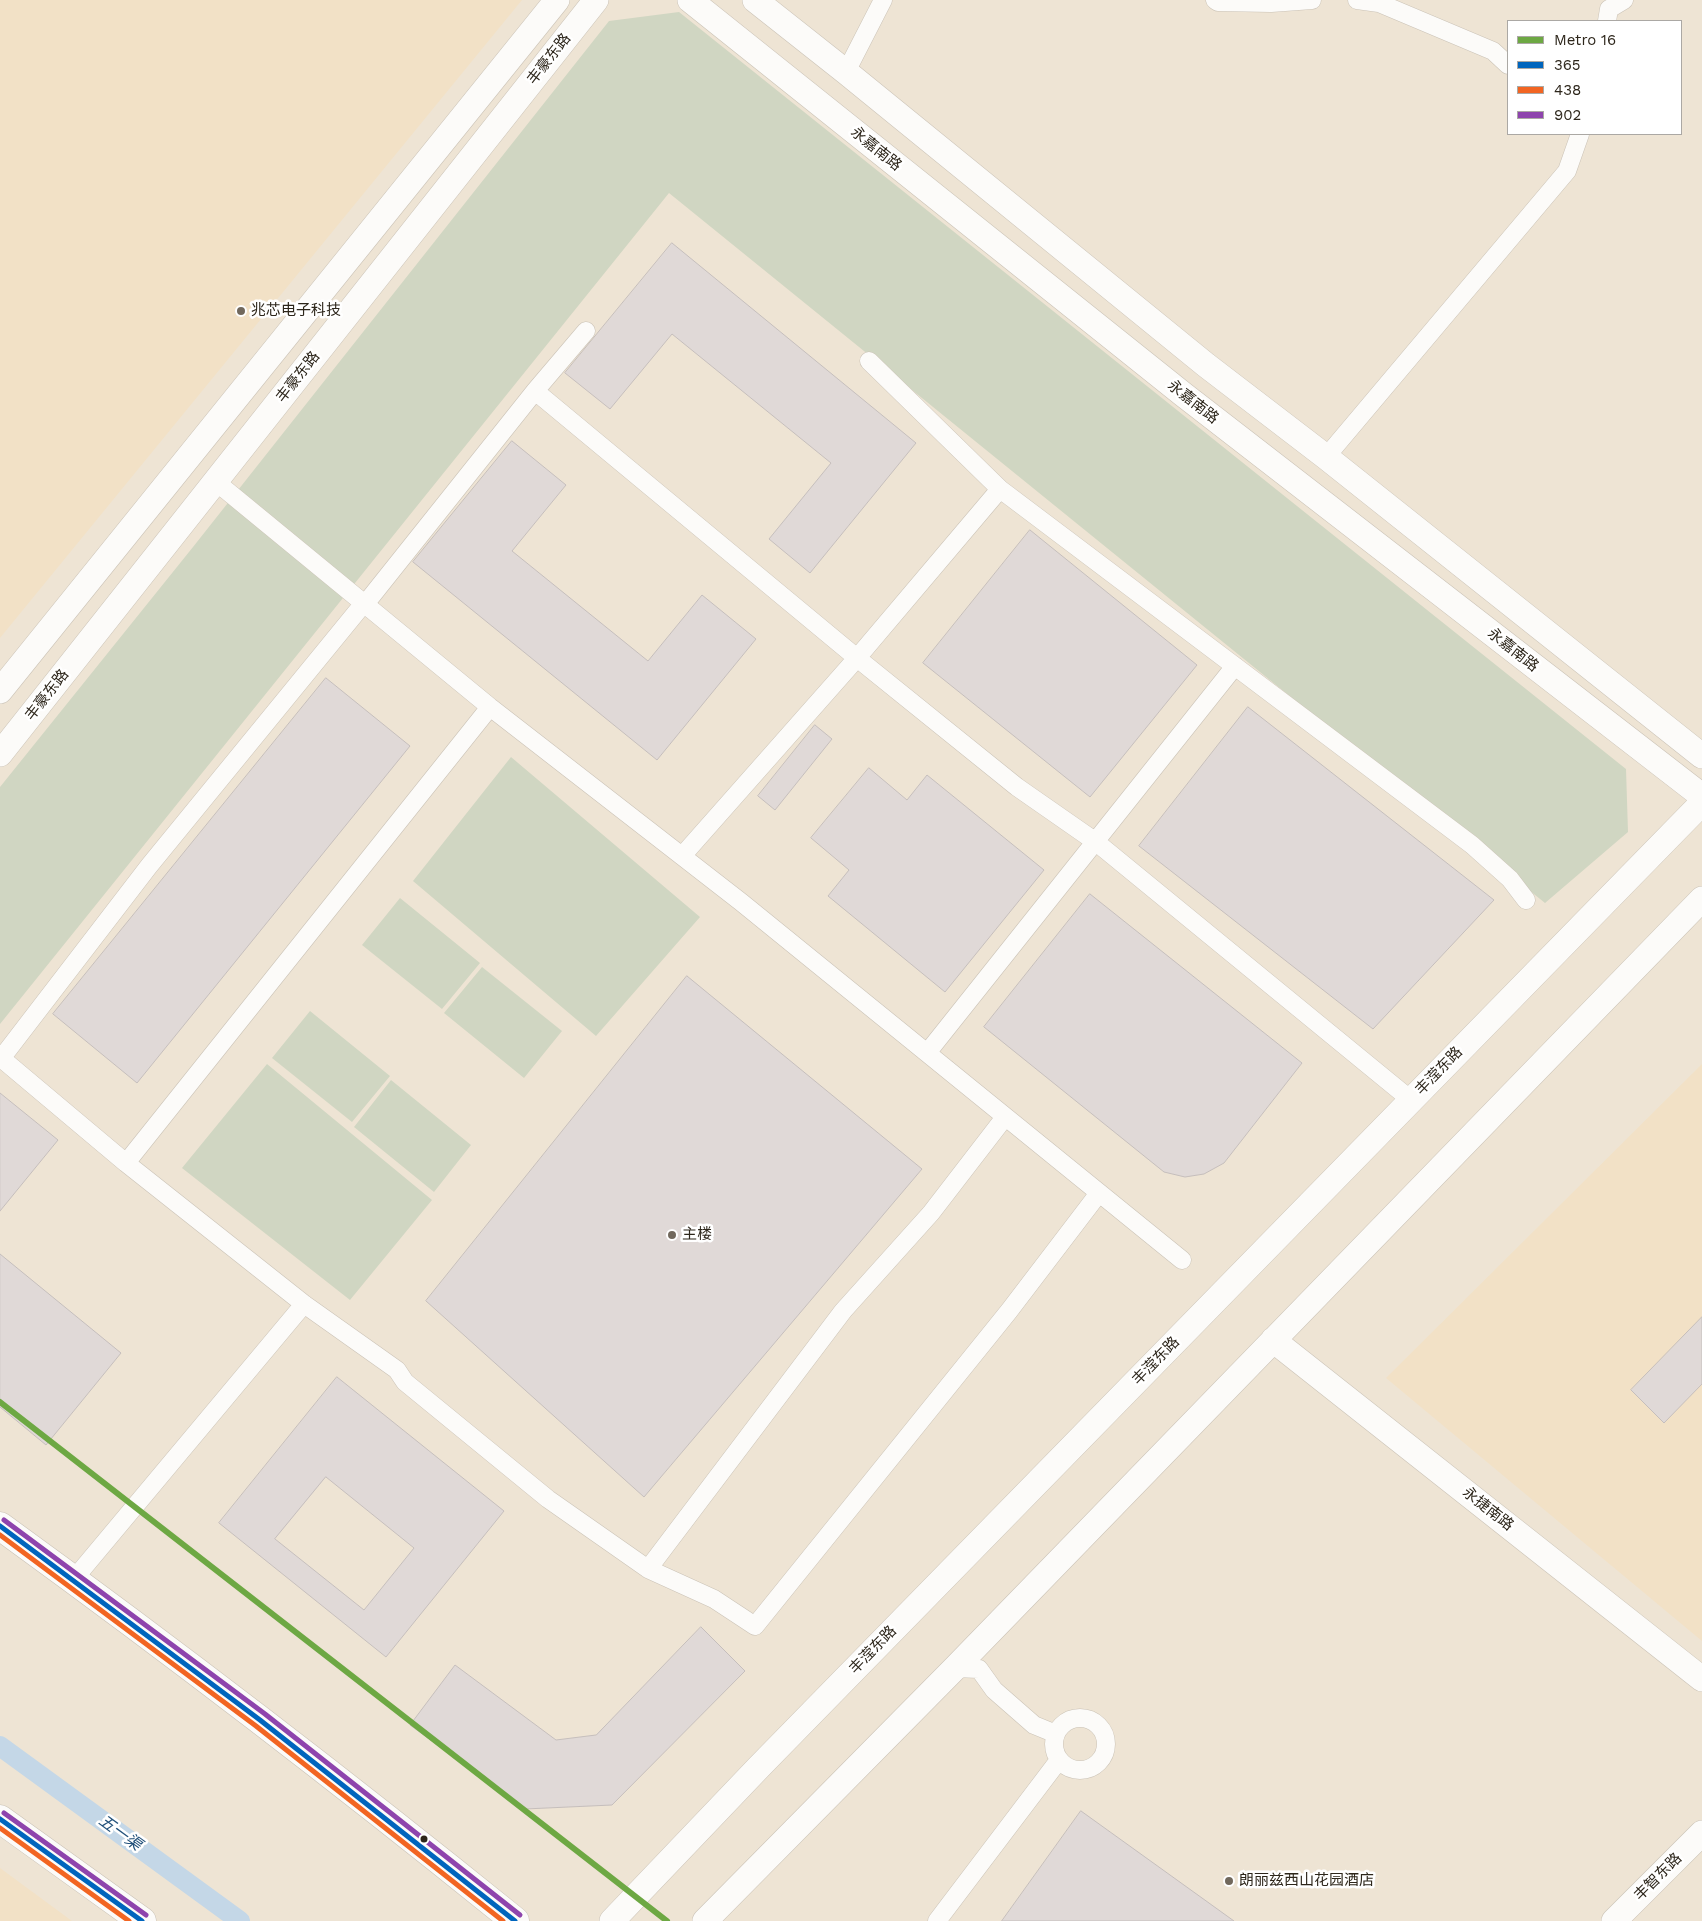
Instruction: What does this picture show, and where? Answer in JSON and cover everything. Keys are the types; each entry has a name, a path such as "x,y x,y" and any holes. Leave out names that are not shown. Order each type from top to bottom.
{"main road":[{"path":"0,1526 202,1674 515,1921"},
{"path":"0,1819 142,1921"}],"street":[{"name":"丰豪东路","path":"0,692 557,0"},
{"name":"丰豪东路","path":"0,754 596,0"},
{"name":"永嘉南路","path":"690,0 1184,395 1702,796"},
{"path":"754,0 846,72 1199,359 1702,756"},
{"path":"846,72 884,0"},
{"path":"1215,0 1218,2 1271,3 1312,0"},
{"path":"1357,0 1380,3 1493,51 1507,64"},
{"path":"1326,458 1567,171 1580,135"},
{"path":"586,331 535,391 366,602 149,866 1,1059 126,1163 304,1304 397,1370 405,1382 548,1499 648,1569 714,1598 755,1626 1003,1319 1099,1193"},
{"path":"869,362 1000,489 1472,845 1510,879 1526,900"},
{"path":"535,391 857,658 1017,787 1096,842 1411,1100"},
{"path":"215,481 490,706 682,856 1182,1260"},
{"path":"682,856 857,658 1000,489"},
{"path":"927,1053 1235,666"},
{"path":"126,1163 490,706"},
{"name":"丰滢东路","path":"612,1921 758,1768 1702,803"},
{"path":"705,1921 955,1668 1702,899"},
{"path":"648,1569 844,1311 931,1213 1005,1117"},
{"path":"74,1580 304,1304"},
{"name":"永捷南路","path":"1274,1340 1702,1679"},
{"path":"955,1668 979,1669 994,1690 1034,1725 1056,1734"},
{"path":"1082,1718 1097,1724 1106,1738 1104,1755 1099,1762 1092,1768 1083,1770 1066,1766 1059,1760 1055,1752 1054,1743 1060,1727 1067,1722 1082,1718"},
{"path":"937,1921 1059,1760"},
{"name":"丰智东路","path":"1614,1921 1702,1833"}],"shaded area":[{"path":"0,0 522,0 0,638"},
{"path":"1702,1064 1702,1641 1386,1378"},
{"path":"0,1868 72,1921 0,1921"}],"green space":[{"path":"679,12 1626,769 1628,832 1545,903 669,193 0,1024 0,787 193,547 609,21"},
{"path":"511,757 700,917 596,1036 413,881"},
{"path":"400,898 480,963 442,1009 362,945"},
{"path":"482,967 562,1031 524,1078 444,1013"},
{"path":"310,1011 390,1076 352,1122 272,1058"},
{"path":"267,1064 432,1200 350,1300 182,1168"},
{"path":"391,1080 471,1145 434,1192 354,1127"}],"building":[{"path":"672,243 916,443 810,573 769,539 831,463 672,334 610,409 565,373"},
{"path":"512,441 566,485 512,551 648,661 702,595 756,639 657,760 413,562"},
{"path":"1030,530 1197,665 1090,797 923,663"},
{"path":"326,678 410,746 137,1083 53,1014"},
{"path":"1248,707 1494,900 1373,1029 1139,846"},
{"path":"815,725 832,739 775,810 758,796"},
{"path":"869,768 907,800 927,775 1044,870 945,992 828,896 849,870 811,838"},
{"path":"1090,894 1302,1063 1224,1163 1204,1174 1185,1177 1164,1172 984,1027"},
{"name":"主楼","path":"687,976 922,1169 644,1497 426,1301"},
{"path":"0,1093 58,1140 0,1211"},
{"path":"0,1254 121,1353 46,1445 0,1407"},
{"path":"1702,1317 1702,1384 1664,1423 1631,1390"},
{"path":"337,1377 504,1511 386,1657 219,1523","holes":["326,1477 414,1548 364,1610 275,1539"]},
{"path":"701,1627 745,1671 612,1805 525,1809 410,1725 455,1665 556,1740 596,1735"},
{"path":"1081,1811 1234,1921 1002,1921"}],"waterway":[{"name":"五一渠","path":"0,1746 240,1921"}],"metro line":[{"name":"16","path":"0,1402 667,1921"}],"transit line":[{"name":"902","path":"4,1520 265,1714 520,1915"},
{"name":"365","path":"0,1526 260,1720 515,1921"},
{"name":"438","path":"0,1535 256,1726 503,1921"},
{"name":"902","path":"4,1813 146,1915"},
{"name":"365","path":"0,1819 142,1921"},
{"name":"438","path":"0,1828 129,1921"}],"place":[{"name":"兆芯电子科技","path":"241,311"},
{"name":"主楼","path":"672,1235"},
{"name":"朗丽兹西山花园酒店","path":"1229,1881"}]}
